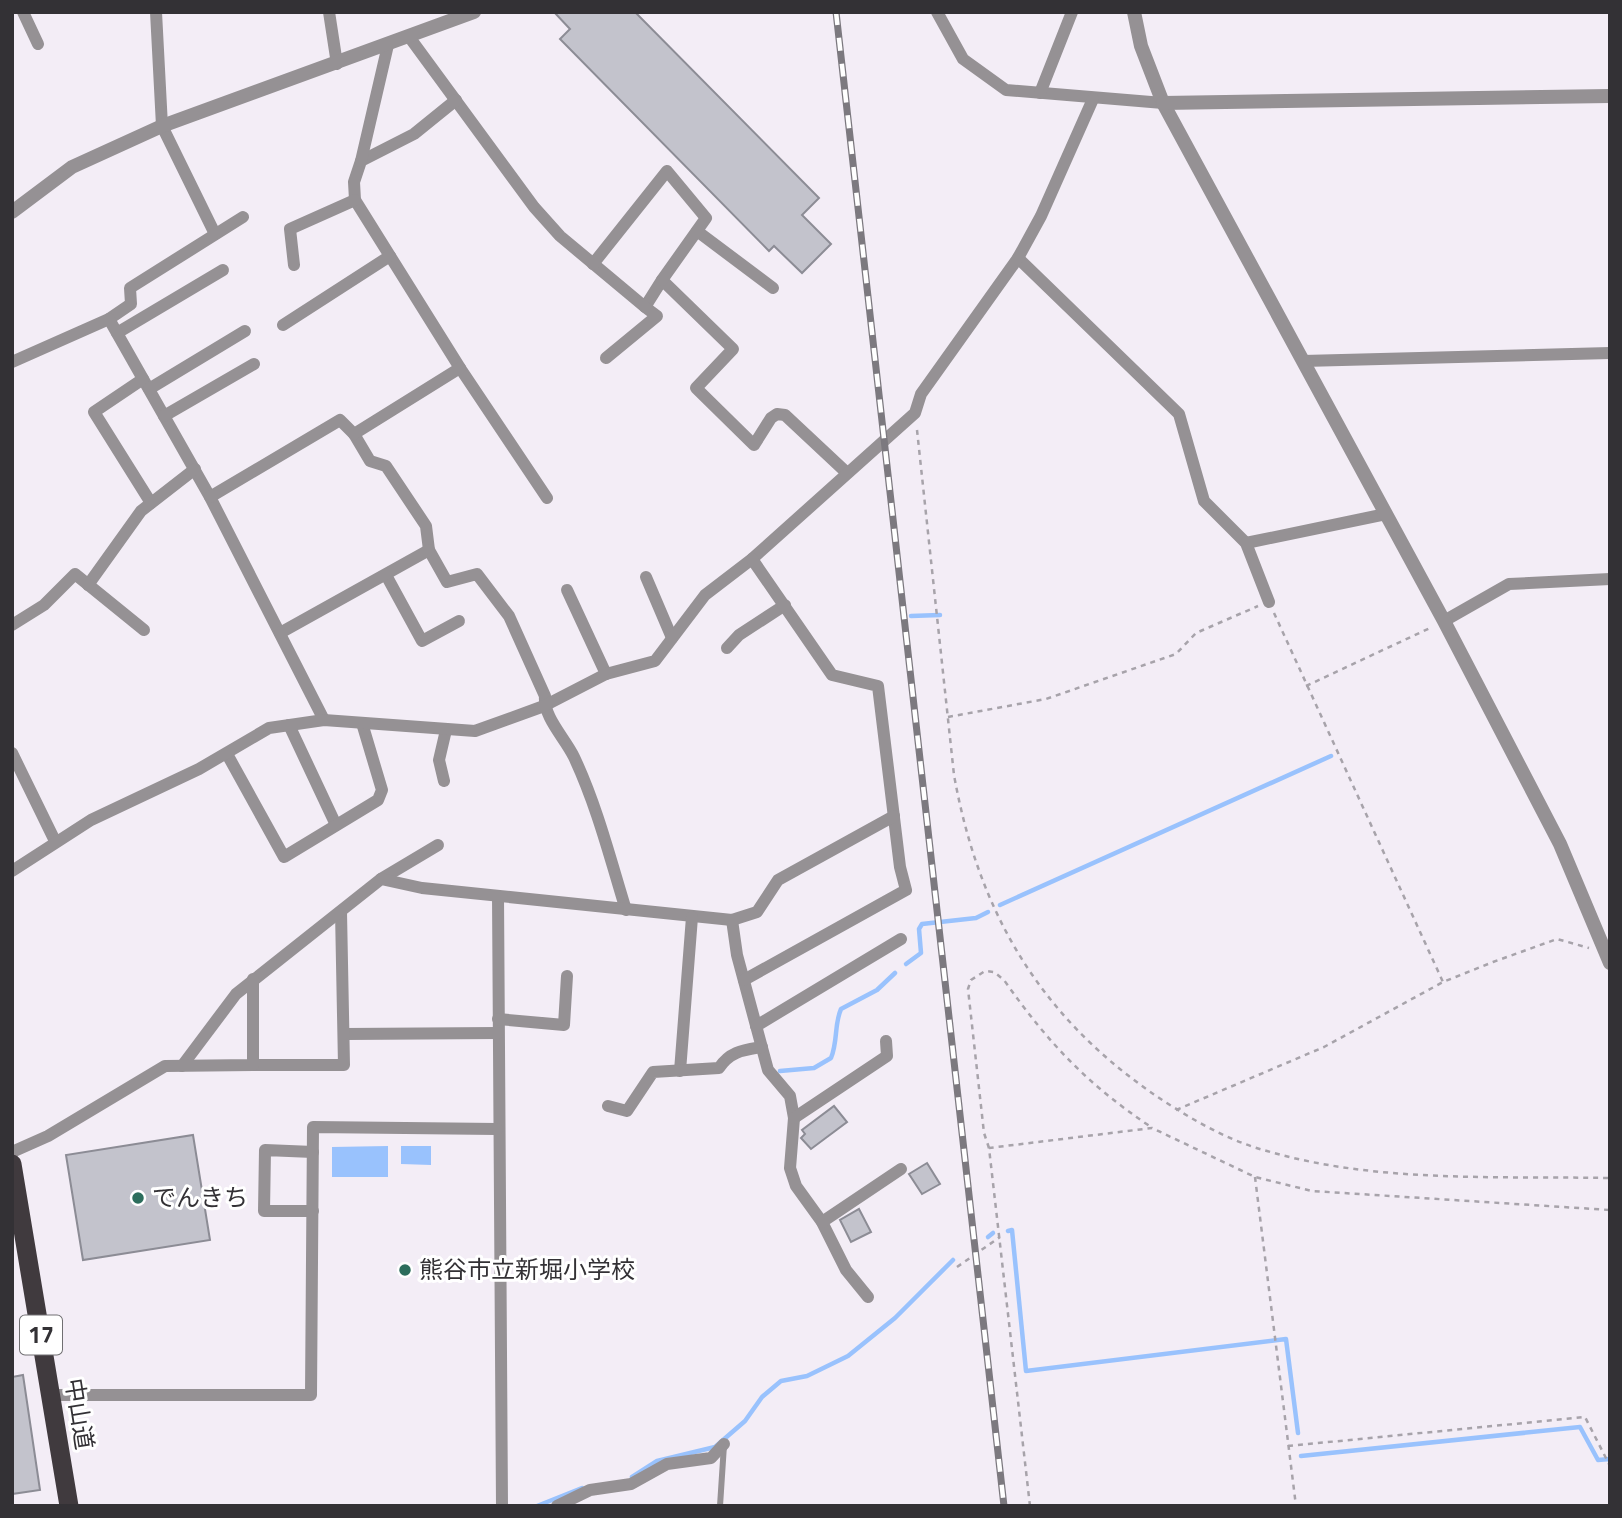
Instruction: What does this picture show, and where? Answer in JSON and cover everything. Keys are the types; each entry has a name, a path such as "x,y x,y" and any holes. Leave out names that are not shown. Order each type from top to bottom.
{"highway":[{"name":"中山道","path":"13,1177 69,1506"}],"street":[{"path":"23,12 38,44"},
{"path":"156,12 162,126 215,234"},
{"path":"329,12 337,64"},
{"path":"12,212 72,167 162,126 410,38 474,12"},
{"path":"937,12 963,59 1006,90 1163,103 1610,96"},
{"path":"1134,12 1140,46 1163,103 1444,621 1560,844 1609,961"},
{"path":"1041,93 1067,14"},
{"path":"410,38 534,207 560,236 657,316 606,358"},
{"path":"388,45 354,182 355,200 460,368 547,498"},
{"path":"12,871 55,841 227,754 269,728 324,720 475,731 544,706 606,674 654,661 705,595 752,559 915,413 921,394 1018,258 1041,216 1093,99"},
{"path":"361,161 414,134 456,100"},
{"path":"593,264 667,171 706,218 645,307"},
{"path":"294,265 290,229 355,200"},
{"path":"12,362 109,319 131,304 130,288 243,217"},
{"path":"697,230 773,288"},
{"path":"283,325 390,256"},
{"path":"1018,258 1179,414 1204,502 1246,543 1269,602"},
{"path":"117,333 223,270"},
{"path":"662,280 733,349 696,388 754,445 771,418 777,414 785,415 847,473"},
{"path":"109,319 195,469 324,720"},
{"path":"151,503 94,412 245,331"},
{"path":"1303,361 1610,353"},
{"path":"164,416 254,364"},
{"path":"354,434 460,368"},
{"path":"210,497 340,420 354,434 370,461 386,466 426,526 429,550 447,582 477,574 509,616 545,696 544,706 590,791 626,910"},
{"path":"88,585 141,511 195,469"},
{"path":"1246,543 1386,514"},
{"path":"280,633 429,550"},
{"path":"744,980 906,890 900,867 878,687 832,675 752,559"},
{"path":"12,625 44,605 75,574 144,630"},
{"path":"386,575 422,641 459,621"},
{"path":"646,577 672,638"},
{"path":"1444,621 1509,584 1610,579"},
{"path":"567,590 606,674"},
{"path":"727,648 739,635 785,605"},
{"path":"227,754 284,857 378,800 382,790 362,723"},
{"path":"289,725 336,825"},
{"path":"444,781 439,760 446,730"},
{"path":"12,753 55,841"},
{"path":"381,879 422,888 732,920 757,912 778,880 894,816"},
{"path":"182,1066 236,994 253,979 381,879 438,845"},
{"path":"498,896 497,1129 502,1506"},
{"path":"12,1152 48,1136 165,1066 344,1065 341,912"},
{"path":"680,1071 692,917"},
{"path":"732,920 744,980 768,1070 790,1096 794,1118 790,1168 796,1186 822,1222 846,1270 868,1297"},
{"path":"756,1026 901,939"},
{"path":"498,1019 564,1025 567,976"},
{"path":"253,979 253,1065"},
{"path":"345,1034 498,1033"},
{"path":"794,1118 887,1056 886,1041"},
{"path":"608,1106 627,1111 653,1072 719,1068 725,1059 737,1051 762,1047"},
{"path":"51,1395 311,1395 313,1127 497,1129"},
{"path":"313,1152 265,1150 264,1211 313,1211"},
{"path":"822,1222 901,1169"},
{"path":"557,1506 590,1490 631,1484 667,1464 710,1458 724,1444"}],"lane":[{"path":"720,1506 724,1444"}],"path":[{"path":"915,413 935,611 963,825 995,914 1018,954 1053,1005 1085,1040 1122,1072 1176,1110 1265,1151 1342,1166 1477,1175 1610,1178"},
{"path":"948,718 1046,699 1176,654 1196,633 1269,602 1443,982"},
{"path":"1306,686 1444,621"},
{"path":"1176,1110 1324,1046 1443,982 1557,939 1594,950 1609,961"},
{"path":"1030,1506 1000,1237 989,1148 984,1133 968,989 971,980 985,971 995,972 1004,980 1067,1060 1109,1098 1152,1128 1255,1177 1312,1191 1352,1196 1610,1210"},
{"path":"989,1148 1152,1128"},
{"path":"1255,1177 1296,1506"},
{"path":"957,1267 1000,1237"},
{"path":"1289,1446 1585,1417 1610,1466"}],"water":[{"path":"388,1146 388,1177 332,1177 332,1147"},
{"path":"401,1146 431,1146 431,1165 401,1164"}],"building":[{"path":"554,12 635,12 819,198 802,215 831,244 802,273 774,246 769,251 560,39 570,29"},
{"path":"834,1106 847,1122 811,1149 801,1138 805,1134 802,1130"},
{"name":"でんきち","path":"193,1135 210,1240 83,1260 66,1155"},
{"path":"927,1163 940,1184 922,1194 909,1174"},
{"path":"859,1209 871,1232 851,1242 840,1220"},
{"path":"23,1375 40,1490 12,1494 12,1377"}],"waterway":[{"path":"911,616 940,615"},
{"path":"1000,905 1331,756"},
{"path":"906,964 921,953 919,929 922,924 976,918 988,912"},
{"path":"780,1071 814,1068 831,1058 841,1009 877,990 895,973"},
{"path":"1008,1231 1012,1230 1026,1371 1286,1339 1298,1433"},
{"path":"988,1237 993,1233"},
{"path":"632,1477 657,1461 715,1447 745,1421 762,1397 781,1381 807,1376 848,1356 895,1318 953,1260"},
{"path":"1301,1456 1580,1427 1598,1460 1610,1459"},
{"path":"537,1506 582,1488"}],"railway":[{"path":"836,12 1004,1506"}],"place":[{"name":"でんきち","path":"138,1198"},
{"name":"熊谷市立新堀小学校","path":"405,1270"}]}
